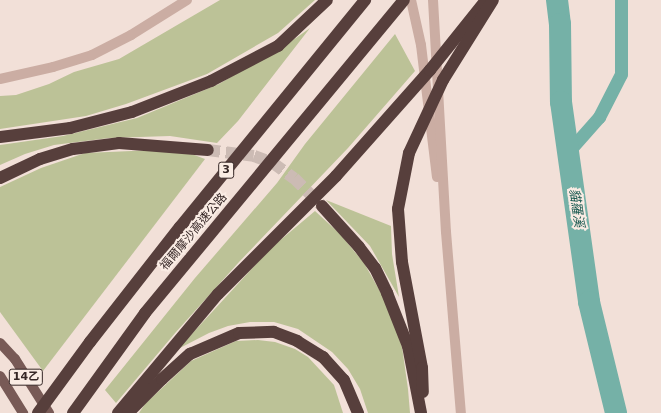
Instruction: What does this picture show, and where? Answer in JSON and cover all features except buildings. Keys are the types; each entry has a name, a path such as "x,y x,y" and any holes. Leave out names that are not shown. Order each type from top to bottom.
{"highway":[{"path":"0,137 70,128 132,112 211,81 278,46 327,0"},
{"name":"福爾摩沙高速公路","path":"38,413 90,342 180,227 365,0"},
{"name":"福爾摩沙高速公路","path":"73,413 145,313 404,0"},
{"path":"129,407 218,294 336,176 430,70 486,0"},
{"path":"422,413 422,368 402,262 398,209 409,153 443,80 493,0"},
{"path":"0,178 40,159 72,150 119,144 208,150"},
{"path":"322,206 359,247 375,268 387,293 408,346 422,413"},
{"path":"118,413 129,407 190,354 239,333 274,332 297,341 323,357 344,380 358,413"}],"main road":[{"name":"14乙","path":"0,343 15,360 49,413"},
{"name":"14乙","path":"0,376 24,413"}],"street":[{"path":"0,79 46,69 92,55 131,35 187,0"},
{"path":"411,0 421,45 432,144 446,232"},
{"path":"433,0 446,232 461,413"}],"green space":[{"path":"220,0 315,0 278,33 207,74 126,104 86,116 0,129 0,96 16,95 49,84 74,72 119,59"},
{"path":"310,28 238,121 217,143 170,136 109,138 54,145 25,154 0,165 0,145 63,136 137,118 219,84"},
{"path":"395,34 415,71 348,148 239,262 176,332 116,403 105,390 195,278 277,183 305,144"},
{"path":"155,150 189,153 205,159 43,371 0,312 0,187 41,168 85,153"},
{"path":"326,200 391,226 392,254 399,297 370,246"},
{"path":"315,211 340,234 364,263 390,309 402,347 410,413 368,413 360,389 348,369 332,352 298,329 274,322 250,322 228,326 209,333 178,349 271,248"},
{"path":"258,340 275,342 295,349 308,357 334,385 343,413 139,413 145,404 191,361 236,341"}],"waterway":[{"name":"貓羅溪","path":"557,0 560,24 561,102 589,302 616,413"},
{"path":"568,152 599,117 621,74 621,0"}],"tunnel":[{"path":"208,150 254,156 273,163 294,178 321,205"}]}
